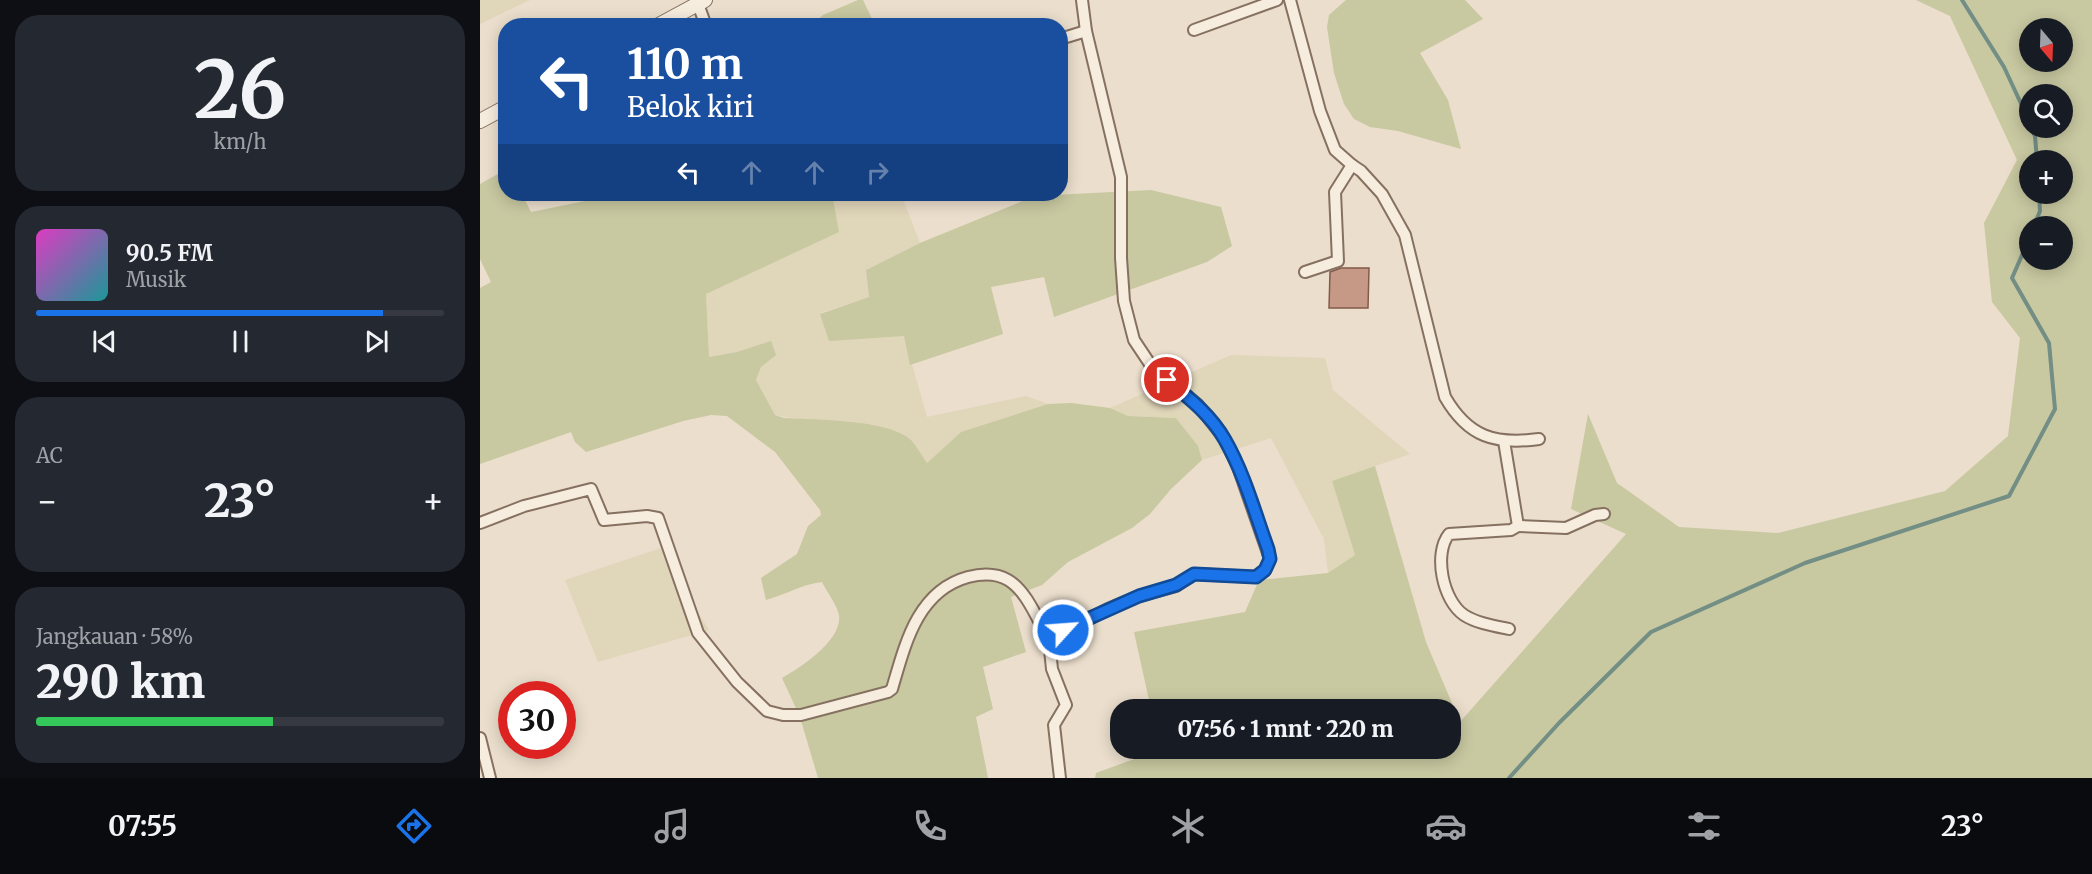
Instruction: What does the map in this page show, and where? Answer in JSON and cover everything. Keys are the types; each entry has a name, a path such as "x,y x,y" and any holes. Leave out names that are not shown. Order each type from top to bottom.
{"street":[{"path":"1049,640 1108,609 1139,596 1176,585 1194,574 1256,577 1265,570 1270,559 1238,467 1224,438 1198,405 1152,367 1134,340 1124,301 1121,258 1121,177 1086,31 1082,0"},
{"path":"1194,30 1277,0"},
{"path":"1290,0 1324,121 1335,150 1361,171 1382,194 1405,235 1445,397 1453,411 1475,432 1504,441 1539,439"},
{"path":"672,18 701,2 704,18"},
{"path":"1068,37 1086,31"},
{"path":"480,121 498,111"},
{"path":"1305,272 1338,261 1335,192 1352,165"},
{"path":"1504,441 1518,526"},
{"path":"480,523 524,506 591,489 604,520 647,516 658,518 698,633 736,682 767,711 783,715 801,715 888,692 892,689 907,636 940,590 956,581 990,574 1008,579 1022,592 1049,640 1052,669 1066,705 1054,725 1060,778"},
{"path":"1509,629 1483,623 1460,612 1453,603 1439,568 1442,543 1449,534 1511,530 1518,526 1566,528 1595,515 1604,514"},
{"path":"480,738 490,778"}],"shaded area":[{"path":"480,0 530,0 480,24"},
{"path":"832,201 904,201 920,243 866,270 869,297 820,313 904,336 927,417 1026,396 1048,404 961,432 927,463 910,440 775,415 756,380 761,367 775,355 737,352 709,357 706,294 838,232"},
{"path":"1231,355 1325,358 1333,390 1410,454 1332,481 1355,555 1328,573 1324,539 1271,438 1202,460 1198,446 1176,418 1128,416 1110,408"},
{"path":"673,544 693,605 709,630 598,662 565,580"}],"green space":[{"path":"863,0 872,18 820,18"},
{"path":"1346,0 1465,0 1483,19 1420,53 1448,100 1461,149 1398,131 1370,127 1354,119 1344,104 1334,73 1327,27 1329,15"},
{"path":"1916,0 2092,0 2092,778 1095,778 1096,773 1134,759 1461,759 1461,721 1626,534 1571,509 1588,414 1617,483 1679,527 1778,533 1945,491 2008,436 2020,338 1992,302 1984,223 2017,160 1950,16"},
{"path":"498,174 498,201 526,201 531,212 585,201 833,201 839,232 706,294 709,357 737,352 771,341 776,355 761,367 756,380 775,415 784,418 869,424 886,428 911,440 927,463 961,432 1048,404 1071,403 1110,408 1128,416 1176,418 1198,446 1202,460 1171,489 1150,514 1132,528 1068,562 1042,585 1011,597 1026,652 983,667 993,709 976,717 988,778 818,778 800,717 782,678 809,660 827,643 838,624 838,611 822,582 766,600 761,578 797,554 808,526 821,515 820,510 775,452 727,416 711,415 683,421 586,452 575,442 571,432 480,464 480,288 491,282 480,259 480,184"},
{"path":"1151,190 1221,207 1232,246 1207,262 1054,317 1044,277 991,287 1003,334 910,365 904,336 829,341 820,314 869,297 866,270 920,243 1023,201 1068,201 1068,194"},
{"path":"1375,466 1426,642 1450,699 1149,699 1134,632 1245,612 1259,580 1328,573 1355,555 1332,481"}],"building":[{"path":"1341,268 1369,268 1368,308 1329,308 1330,272"}],"waterway":[{"path":"1962,0 2004,67 2019,99"},
{"path":"2035,138 2036,150"},
{"path":"2038,216 2040,204"},
{"path":"1509,778 1559,723 1651,632 1805,563 2009,496 2055,409 2049,343 2012,278 2019,262"}],"route":[{"path":"1063,630 1139,596 1176,585 1184,578 1194,574 1256,577 1265,570 1270,559 1238,467 1224,438 1198,405 1167,380"}]}
